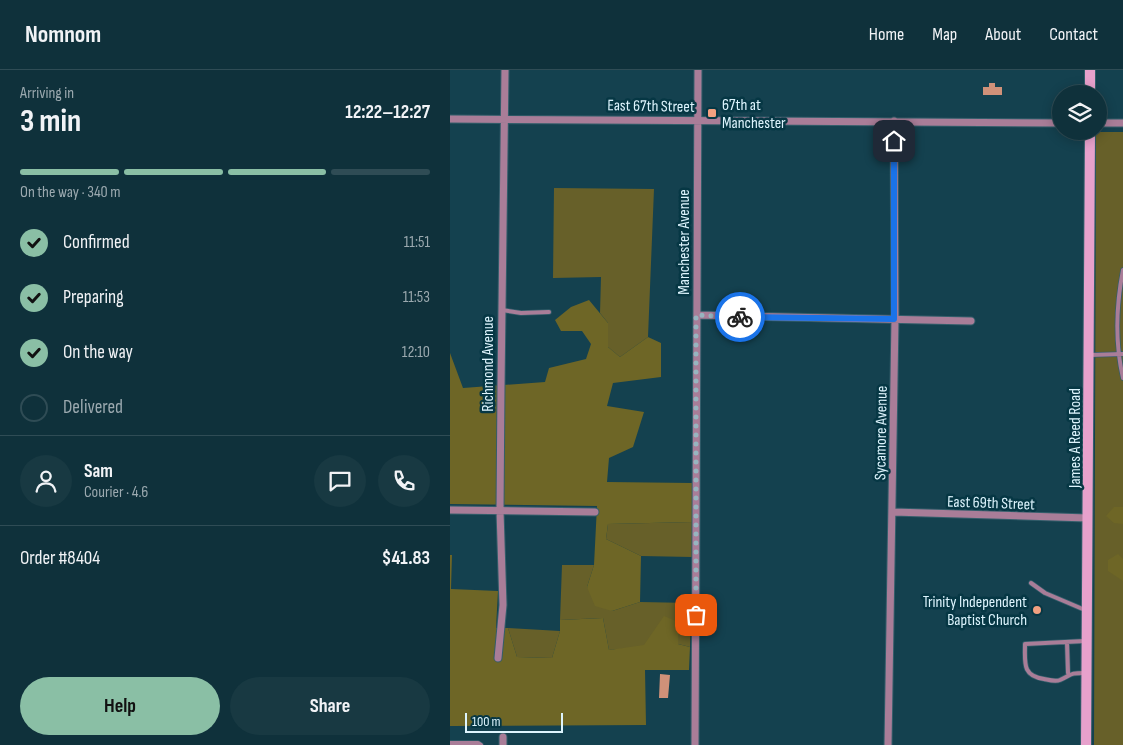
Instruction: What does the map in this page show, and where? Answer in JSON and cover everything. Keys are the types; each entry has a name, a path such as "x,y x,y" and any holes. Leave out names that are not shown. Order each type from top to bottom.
{"street":[{"name":"Richmond Avenue","path":"498,658 504,605 500,511 501,310 506,70"},
{"name":"Manchester Avenue","path":"695,745 698,70"},
{"path":"1090,70 1090,85"},
{"name":"East 67th Street","path":"450,119 1052,123"},
{"name":"Sycamore Avenue","path":"888,745 893,512 894,121"},
{"path":"1107,123 1123,123"},
{"name":"James A Reed Road","path":"1086,745 1090,140"},
{"path":"696,315 802,319 971,321"},
{"path":"450,510 595,512"},
{"name":"East 69th Street","path":"893,512 1088,518"},
{"path":"503,736 503,745"}],"lane":[{"path":"1123,270 1118,305 1123,378"},
{"path":"501,310 521,313 549,312"},
{"path":"1089,355 1120,354"},
{"path":"1031,583 1045,593 1088,610"},
{"path":"1087,641 1026,644 1025,665 1027,672 1038,678 1060,680 1068,673 1087,674"},
{"path":"1067,642 1068,673"},
{"path":"450,743 478,743 481,745"}],"shaded area":[{"path":"1107,132 1123,132 1123,745 1094,745 1096,140 1107,140"},
{"path":"554,188 654,189 648,337 620,357 608,347 608,323 600,313 601,277 553,278"},
{"path":"589,300 608,323 608,347 620,357 648,337 661,343 661,377 613,383 607,406 644,412 633,447 609,458 607,482 692,483 692,522 608,524 606,539 641,556 640,602 612,611 595,606 587,587 594,565 597,506 450,504 450,353 463,388 545,382 549,368 586,359 591,344 582,331 561,331 555,320 571,307"},
{"path":"1114,507 1123,507 1123,524 1114,523 1106,516"},
{"path":"692,522 692,557 641,556 606,539 608,524"},
{"path":"1118,554 1123,559 1123,581 1108,571 1108,560"},
{"path":"450,555 452,555 451,589 498,591 496,628 508,628 517,657 552,658 560,631 560,620 603,618 609,650 644,645 664,616 678,622 678,644 690,647 689,670 645,670 646,725 450,726"},
{"path":"562,565 594,565 587,587 612,611 640,602 691,603 690,647 678,644 609,650 603,618 560,620"},
{"path":"508,628 560,631 552,658 517,657"}],"building":[{"path":"989,83 995,83 995,87 1002,87 1002,95 983,95 983,87 989,87"},
{"path":"660,674 670,675 668,698 659,698"}],"way so far":[{"path":"696,615 696,315 740,317"}],"place":[{"name":"67th at Manchester","path":"712,113"},
{"name":"Trinity Independent Baptist Church","path":"1037,610"}],"route":[{"path":"740,317 894,319 894,141"}]}
